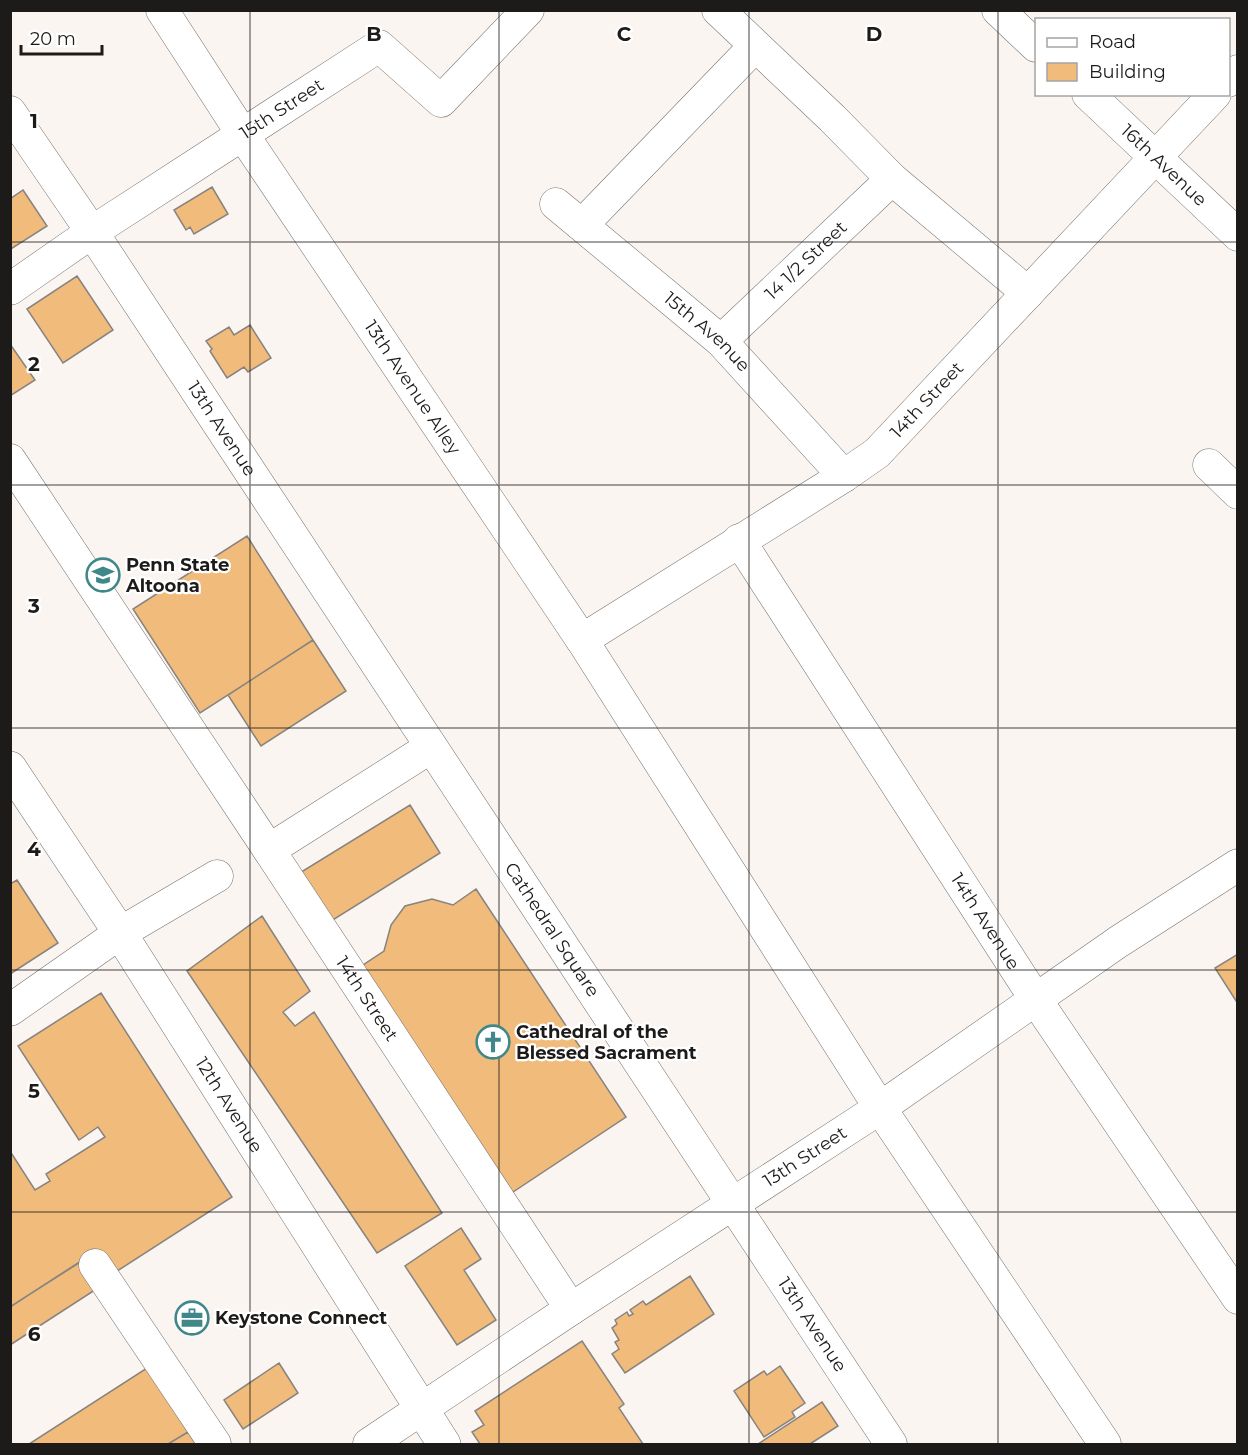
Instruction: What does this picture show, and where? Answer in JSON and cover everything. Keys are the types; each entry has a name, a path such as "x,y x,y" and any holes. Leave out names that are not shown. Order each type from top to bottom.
{"main road":[{"name":"12th Avenue","path":"10,768 120,933 444,1444"}],"street":[{"name":"13th Avenue Alley","path":"162,10 243,135 582,640 880,1108 1106,1444"},
{"name":"15th Street","path":"10,289 92,232 379,46 441,101 528,10"},
{"path":"718,10 832,118 892,179 1028,293"},
{"path":"998,10 1035,45"},
{"path":"582,225 755,46"},
{"name":"16th Avenue","path":"1090,96 1238,236"},
{"name":"14th Street","path":"582,640 877,453 1213,96"},
{"name":"13th Avenue","path":"10,112 92,232 431,747"},
{"name":"14 1/2 Street","path":"721,341 892,179"},
{"name":"15th Avenue","path":"556,204 721,341 844,476"},
{"name":"14th Street","path":"10,460 571,1309"},
{"path":"1209,465 1238,493"},
{"name":"14th Avenue","path":"739,540 1036,1000 1238,1298"},
{"path":"269,849 431,747"},
{"name":"Cathedral Square","path":"431,747 732,1204"},
{"name":"13th Street","path":"369,1444 571,1309 880,1108 1118,942 1238,865"},
{"path":"10,1010 120,933 217,876"},
{"name":"13th Avenue","path":"732,1204 891,1444"},
{"path":"95,1265 215,1444"}],"building":[{"path":"212,187 228,214 194,234 190,227 186,230 174,210"},
{"path":"23,190 47,226 11,249 10,199"},
{"path":"77,276 113,330 63,363 27,309"},
{"path":"250,325 271,358 248,372 244,367 227,378 206,341 229,327 234,335"},
{"path":"10,344 35,380 10,396"},
{"path":"247,536 313,640 200,713 133,609"},
{"path":"313,640 346,691 261,746 228,695"},
{"path":"410,805 440,853 328,923 298,874"},
{"path":"17,880 58,943 10,974 10,884"},
{"name":"Cathedral of the Blessed Sacrament","path":"476,889 626,1117 510,1194 360,967 384,951 391,925 405,906 432,899 453,905"},
{"path":"262,916 310,991 283,1012 295,1026 314,1012 442,1213 377,1253 187,971"},
{"path":"1238,954 1238,1004 1215,968"},
{"path":"101,993 232,1197 111,1275 96,1252 10,1307 10,1151 35,1190 50,1181 46,1174 105,1137 98,1127 79,1140 18,1046"},
{"path":"461,1228 481,1259 464,1270 496,1320 457,1345 405,1266"},
{"path":"81,1261 98,1288 10,1345 10,1307"},
{"path":"690,1276 714,1314 625,1373 612,1354 619,1349 615,1342 619,1340 612,1328 617,1324 615,1320 627,1312 629,1316 633,1314 630,1310 643,1301 646,1305"},
{"path":"582,1341 624,1404 619,1408 643,1444 480,1444 472,1432 484,1425 475,1411"},
{"path":"279,1363 298,1393 243,1429 224,1400"},
{"path":"780,1366 805,1403 792,1412 795,1417 764,1437 734,1391 764,1371 767,1375"},
{"path":"147,1368 188,1432 168,1444 29,1444"},
{"path":"822,1402 838,1426 810,1444 758,1444"},
{"path":"188,1432 196,1444 168,1444"}],"place":[{"name":"Penn State Altoona","path":"103,575"},
{"name":"Cathedral of the Blessed Sacrament","path":"493,1042"},
{"name":"Keystone Connect","path":"192,1318"}]}
